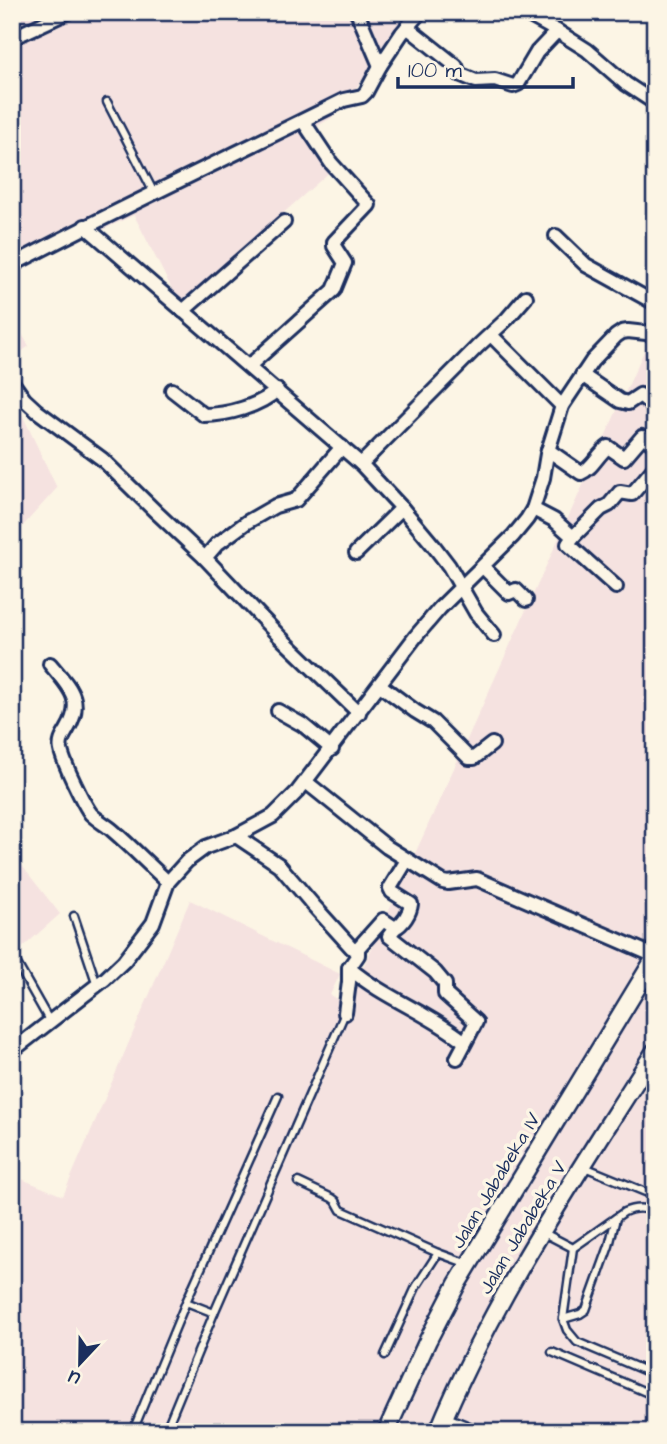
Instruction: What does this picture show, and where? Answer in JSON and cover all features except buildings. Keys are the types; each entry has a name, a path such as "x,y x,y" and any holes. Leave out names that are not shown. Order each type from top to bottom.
{"street":[{"path":"12,38 68,12"},
{"path":"358,12 380,66"},
{"path":"12,265 85,226 344,100 362,96 380,66 420,12"},
{"path":"523,12 586,50 626,84 653,99"},
{"path":"407,27 456,66 459,74 466,78 482,82 495,80 513,86 518,84 537,52 557,31"},
{"path":"249,366 334,290 345,263 334,242 369,205 331,163 303,121"},
{"path":"183,311 284,222"},
{"path":"85,226 361,464 402,508 449,566 476,613 494,635"},
{"path":"556,236 586,265 655,303"},
{"path":"361,464 507,319 526,296"},
{"path":"12,1051 114,972 153,923 168,882 195,854 272,816 290,801 416,636 440,608 513,536 533,509 562,406 592,361 622,332 646,333 655,329"},
{"path":"491,334 562,406"},
{"path":"582,375 620,401 628,403 640,395 655,408"},
{"path":"12,382 37,411 102,459 359,713"},
{"path":"172,390 204,415 250,407 267,400 277,390"},
{"path":"548,450 581,473 608,447 624,458 642,437 655,446"},
{"path":"205,558 217,544 247,522 275,506 296,500 342,447"},
{"path":"616,587 568,544 620,492 632,494 655,467"},
{"path":"356,553 402,508"},
{"path":"533,509 554,520 573,537"},
{"path":"482,567 509,593 516,590 526,600"},
{"path":"50,664 68,685 75,699 75,712 62,739 61,751 83,802 92,814 168,882"},
{"path":"380,685 433,722 469,758 474,758 492,744"},
{"path":"278,711 303,725 331,749"},
{"path":"306,782 387,847 445,883 477,879 655,957"},
{"path":"236,836 279,865 352,948 358,948"},
{"path":"407,860 390,888 411,904 410,909 389,937 435,972 445,984 444,994 475,1020 476,1023 457,1058"},
{"path":"345,1013 349,968 358,956 358,948 383,920 395,928"},
{"name":"Jalan Jababeka IV","path":"386,1432 428,1340 468,1264 655,957"},
{"path":"349,968 385,995 447,1027 466,1042"},
{"name":"Jalan Jababeka V","path":"438,1432 491,1321 541,1231 655,1051"}],"lane":[{"path":"107,102 154,193"},
{"path":"74,916 97,985"},
{"path":"16,961 50,1022"},
{"path":"165,1432 345,1013"},
{"path":"135,1426 186,1302 278,1096"},
{"path":"582,1167 655,1196"},
{"path":"298,1182 332,1198 341,1210 468,1264"},
{"path":"655,1212 645,1208 624,1212 573,1248 564,1319 567,1330 577,1342 655,1375"},
{"path":"564,1319 586,1310 609,1246 615,1218"},
{"path":"541,1231 573,1248"},
{"path":"385,1355 415,1287 438,1253"},
{"path":"186,1302 214,1313"},
{"path":"552,1352 655,1395"},
{"path":"445,1416 484,1432"}],"shaded area":[{"path":"12,12 416,12 333,117 311,130 333,169 180,305 134,215 12,272"},
{"path":"12,317 29,346 12,359"},
{"path":"655,327 655,1432 12,1432 12,1175 63,1196 190,900 340,974 330,995 346,1005"},
{"path":"12,393 57,488 12,538"},
{"path":"12,853 60,914 12,957"}]}
